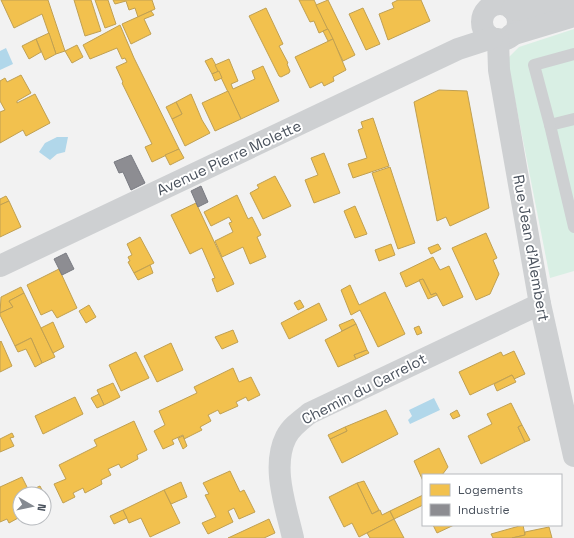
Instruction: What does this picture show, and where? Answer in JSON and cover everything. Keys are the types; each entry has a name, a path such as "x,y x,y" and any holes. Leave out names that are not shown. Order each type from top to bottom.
{"street":[{"name":"Avenue Pierre Molette","path":"0,266 458,49 496,18 535,10 574,7"},
{"name":"Avenue Pierre Molette","path":"496,18 574,16"},
{"name":"Rue Jean d'Alembert","path":"496,18 499,70 540,304 574,456"},
{"name":"Chemin du Carrelot","path":"293,538 281,486 280,466 286,437 296,424 310,413 540,304"}],"lane":[{"path":"574,54 534,65 550,125 569,182 574,227"},
{"path":"550,125 574,118"}],"green space":[{"path":"574,29 574,271 550,278 507,59 519,47"}],"water":[{"path":"6,48 13,64 0,70 0,51"},
{"path":"57,137 68,137 65,152 57,154 50,160 39,152 45,143"},
{"path":"434,398 440,410 410,424 408,420 412,416 409,410"}],"building: Logements":[{"path":"1,0 48,0 65,51 56,54 42,14 14,28"},
{"path":"74,0 91,0 101,31 85,36"},
{"path":"95,0 108,0 116,24 105,28"},
{"path":"113,0 152,0 155,9 138,17 135,8 129,10 126,1 115,4"},
{"path":"299,0 314,0 328,29 319,33 314,21 310,22"},
{"path":"328,0 355,55 343,61 316,5"},
{"path":"398,0 421,0 430,21 388,40 379,14 394,8 392,3"},
{"path":"266,8 283,44 279,46 288,63 287,64 290,71 281,77 279,76 249,16"},
{"path":"363,8 380,44 366,50 349,14"},
{"path":"151,11 154,15 144,19 151,34 131,44 122,24"},
{"path":"120,25 134,58 179,149 152,162 145,147 152,144 122,83 123,82 116,67 127,62 125,58 122,59 117,48 90,59 83,45"},
{"path":"328,29 333,39 328,41 323,31"},
{"path":"49,33 56,54 45,60 36,39"},
{"path":"36,39 41,52 29,59 22,46"},
{"path":"333,39 346,70 333,77 334,81 324,86 322,82 310,88 295,57"},
{"path":"77,45 83,57 72,63 65,51"},
{"path":"212,58 219,71 212,74 205,61"},
{"path":"229,59 238,81 231,84 233,89 255,79 252,71 263,66 279,101 241,119 215,65"},
{"path":"219,71 222,78 215,81 212,74"},
{"path":"21,75 31,93 17,101 17,103 35,94 50,123 26,136 23,130 0,143 0,112 5,110 0,101 0,81 5,78 7,82"},
{"path":"439,90 467,91 489,208 450,226 446,217 437,221 414,102"},
{"path":"228,91 241,119 215,131 202,103"},
{"path":"191,94 202,120 210,133 185,146 172,119 182,114 176,102"},
{"path":"176,102 182,114 172,119 166,107"},
{"path":"373,118 389,166 353,178 348,164 367,158 358,130 363,128 361,122"},
{"path":"179,149 184,158 170,165 165,155"},
{"path":"324,153 340,193 314,203 305,180 318,175 311,158"},
{"path":"390,167 415,243 398,249 372,173"},
{"path":"275,176 291,206 263,219 250,193 259,188 257,185"},
{"path":"237,195 248,219 252,217 261,235 257,237 266,257 250,264 243,247 222,257 215,241 233,232 229,223 232,222 229,217 211,226 204,212"},
{"path":"6,196 9,201 0,205 0,199"},
{"path":"9,201 21,227 0,237 0,205"},
{"path":"196,203 234,284 217,292 212,279 215,278 202,248 190,254 171,215"},
{"path":"355,206 367,234 355,238 344,211"},
{"path":"486,233 497,258 493,260 499,274 490,294 476,300 452,248"},
{"path":"140,237 154,263 134,273 128,262 130,261 128,257 132,255 127,244"},
{"path":"391,244 395,255 379,261 375,250"},
{"path":"438,244 441,249 431,254 428,248"},
{"path":"433,257 440,270 449,266 463,297 443,306 436,293 431,295 423,279 406,287 400,273"},
{"path":"150,265 153,273 138,280 134,273"},
{"path":"59,269 77,308 57,318 52,310 41,315 27,285"},
{"path":"423,279 431,295 436,293 437,295 428,299 419,280"},
{"path":"350,285 359,305 385,292 405,334 378,347 360,310 351,315 341,290"},
{"path":"21,287 24,293 9,301 13,307 0,313 1,297"},
{"path":"24,293 55,357 42,363 31,338 15,346 0,315 0,313 13,307 9,301"},
{"path":"300,300 304,307 298,310 294,303"},
{"path":"319,303 327,320 289,339 281,323"},
{"path":"89,305 96,317 86,323 79,311"},
{"path":"353,319 356,324 342,331 339,325"},
{"path":"53,322 64,347 53,353 41,328"},
{"path":"356,324 367,350 354,355 356,359 338,367 325,340"},
{"path":"419,326 422,333 417,335 414,328"},
{"path":"233,330 238,342 222,349 215,337"},
{"path":"31,338 42,363 35,367 26,349 18,352 15,346"},
{"path":"1,341 12,366 0,372 0,342"},
{"path":"171,343 183,370 157,382 144,356"},
{"path":"367,350 369,353 356,359 354,355"},
{"path":"514,351 525,374 514,379 512,375 470,395 459,372 501,352 503,356"},
{"path":"136,352 149,378 121,391 109,365"},
{"path":"233,368 239,382 251,377 260,395 248,401 246,397 236,402 238,406 220,414 218,410 208,415 211,421 200,427 202,430 184,439 183,435 172,440 174,444 163,449 154,431 165,425 159,411 197,393 194,387"},
{"path":"512,375 516,382 497,391 494,384"},
{"path":"113,383 120,397 104,405 97,390"},
{"path":"99,394 104,405 97,408 91,398"},
{"path":"75,397 83,414 43,434 35,416"},
{"path":"511,403 522,425 518,427 525,442 481,464 468,436 492,424 487,414"},
{"path":"386,410 398,434 342,463 330,439 347,431 345,427"},
{"path":"457,410 460,416 453,419 450,414"},
{"path":"134,421 147,450 137,455 138,459 121,468 119,464 108,469 111,475 101,480 102,484 85,493 83,488 73,493 75,497 63,503 54,484 66,479 59,465 97,446 94,440"},
{"path":"522,425 530,440 525,442 518,427"},
{"path":"345,427 347,431 330,439 328,435"},
{"path":"12,433 14,437 10,438 14,446 0,452 0,439"},
{"path":"183,436 187,446 183,449 178,438"},
{"path":"439,448 448,467 443,474 422,474 422,479 414,461"},
{"path":"230,471 240,492 244,490 255,512 239,519 234,508 228,511 233,522 208,534 202,523 216,517 205,495 209,494 203,483"},
{"path":"22,477 26,486 12,486 12,521 9,523 7,519 0,522 0,487"},
{"path":"364,481 379,510 372,514 357,483"},
{"path":"181,482 187,497 171,504 164,490"},
{"path":"357,483 372,514 380,510 382,515 390,511 394,519 359,537 352,523 344,527 329,497"},
{"path":"164,490 180,523 150,537 141,518 129,523 123,510"},
{"path":"422,495 422,505 394,519 390,511"},
{"path":"123,510 127,518 114,524 110,516"},
{"path":"269,519 275,533 264,538 228,538"},
{"path":"394,519 404,538 370,538 367,533"},
{"path":"434,526 452,526 437,533"},
{"path":"523,526 525,535 512,538 493,538 491,534"},
{"path":"549,527 552,538 512,538 525,535 525,532"}],"building: Industrie":[{"path":"131,155 145,183 131,190 123,172 119,173 114,162"},
{"path":"201,186 208,202 198,207 191,191"},
{"path":"66,253 74,269 62,275 54,259"}]}
